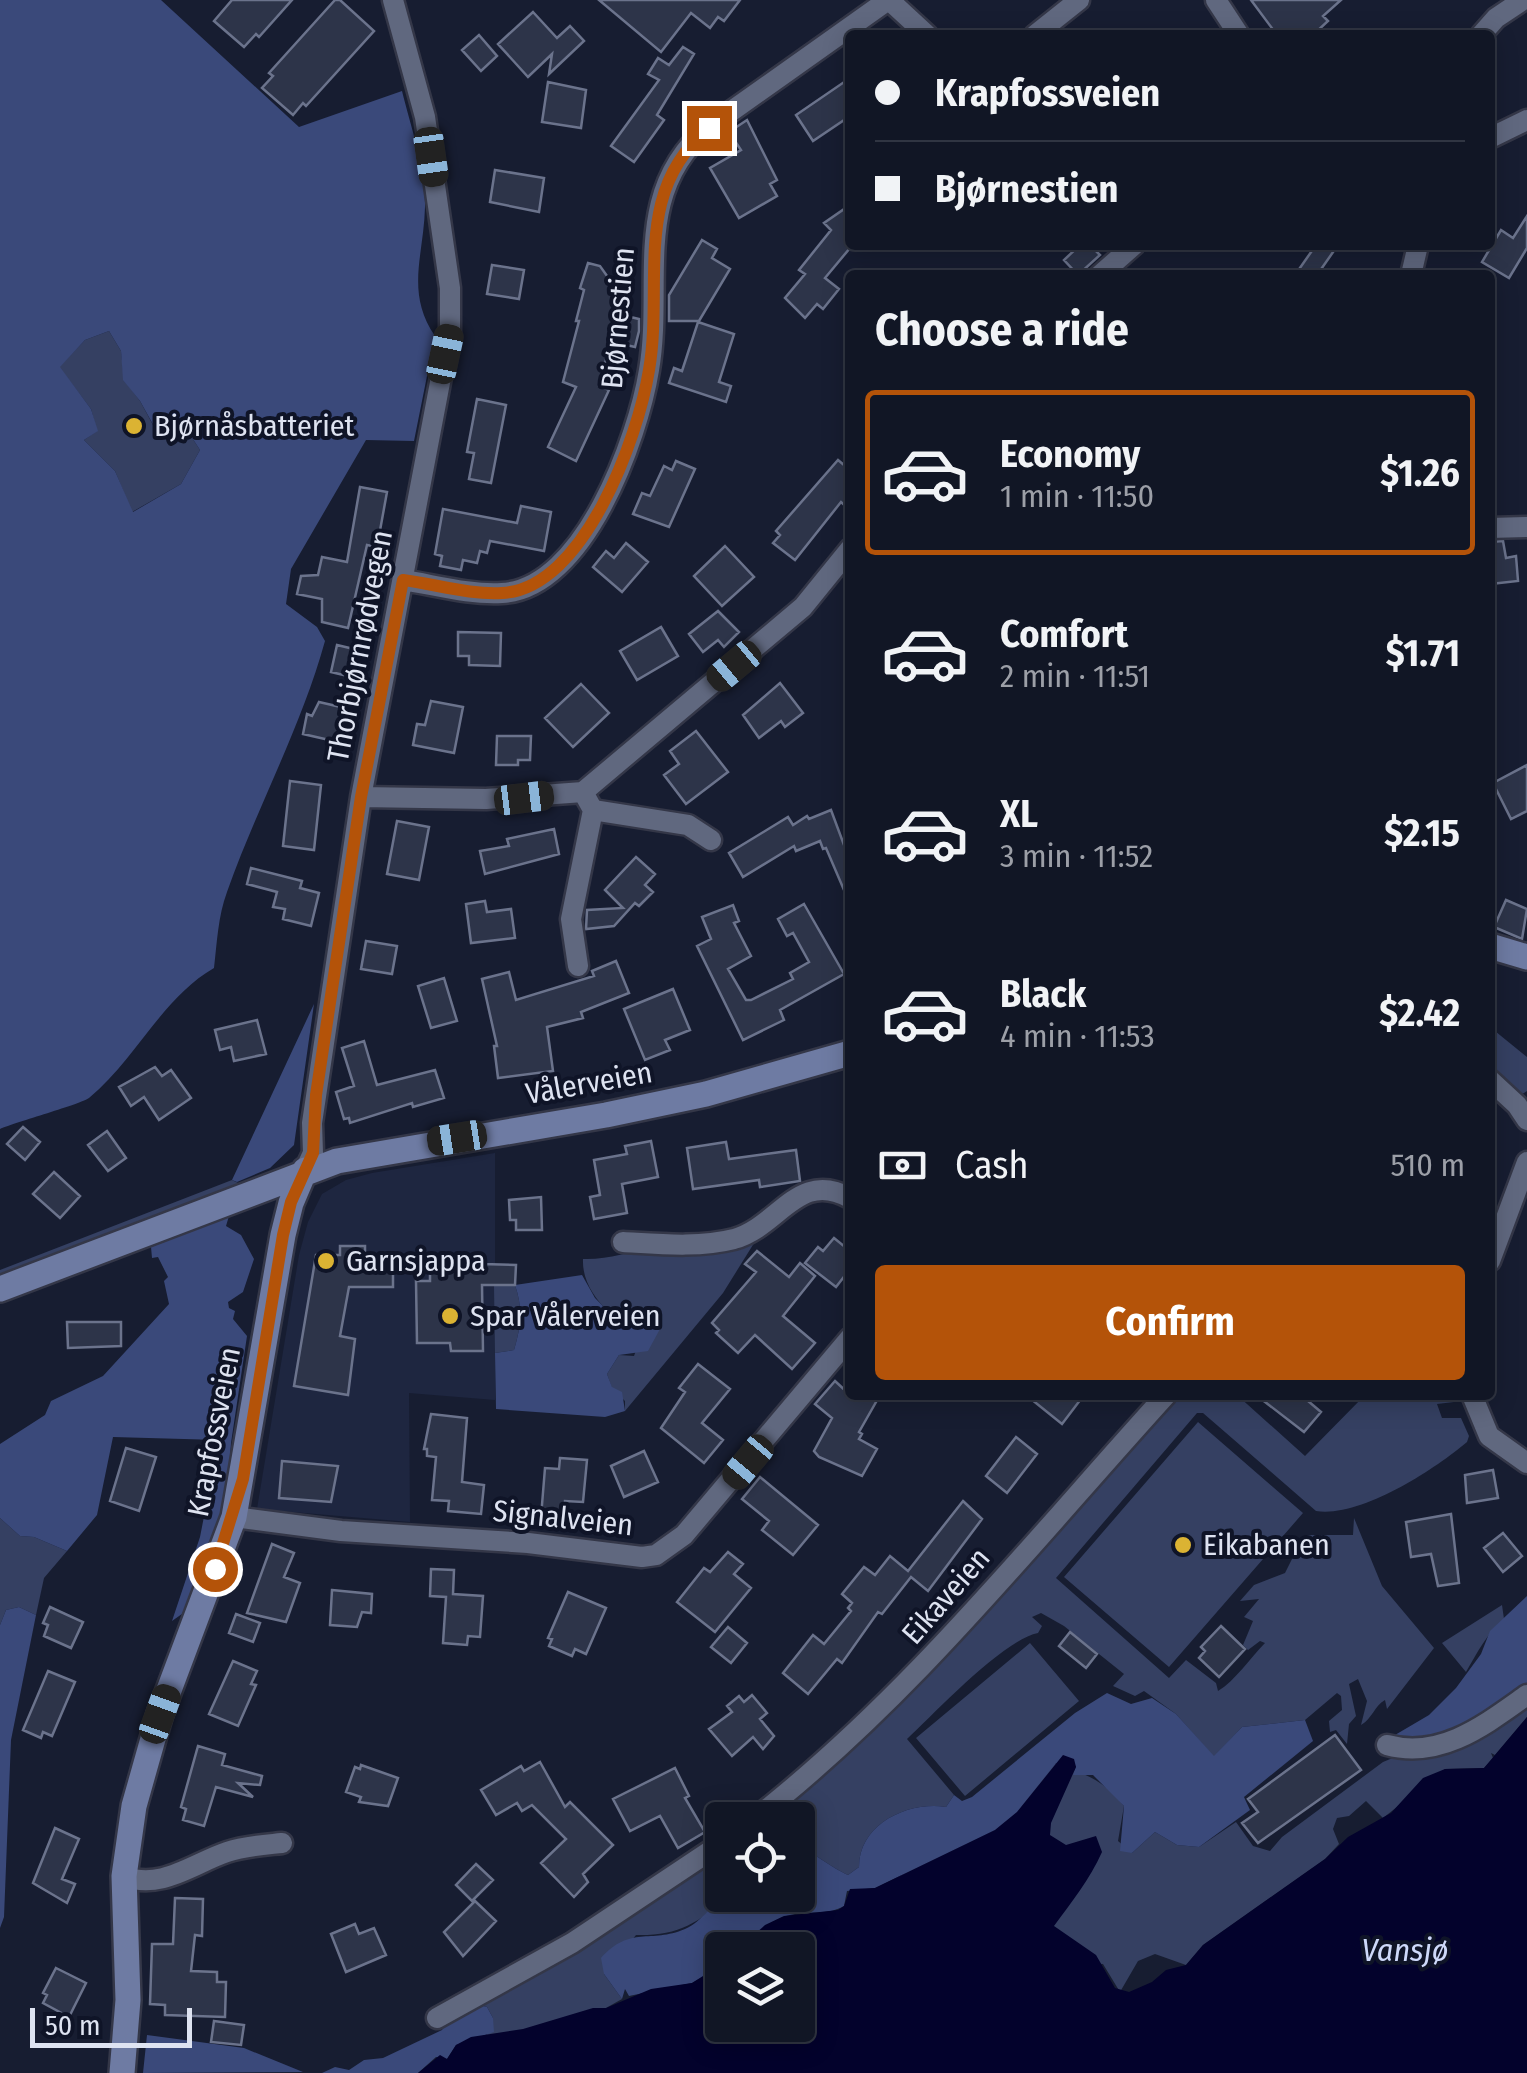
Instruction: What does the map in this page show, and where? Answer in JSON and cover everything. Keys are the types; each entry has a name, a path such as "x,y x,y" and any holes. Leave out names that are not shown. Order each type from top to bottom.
{"street":[{"name":"Thorbjørnrødvegen","path":"305,1170 313,1153 315,1104 361,797 450,330 450,288 427,132 414,66 393,0"},
{"path":"888,0 921,30"},
{"name":"Bjørnestien","path":"846,30 888,0"},
{"path":"1041,30 1079,0"},
{"path":"1216,0 1236,30"},
{"path":"1485,30 1524,0"},
{"name":"Bjørnestien","path":"403,580 504,593 540,580 570,555 602,503 637,420 649,370 657,223 670,174 691,142 845,31"},
{"path":"1495,136 1527,120"},
{"path":"1106,270 1128,250"},
{"path":"1495,528 1527,527"},
{"path":"578,966 571,919 588,801 789,620 845,555"},
{"path":"361,797 588,801 688,825 710,840"},
{"path":"1495,948 1527,958"},
{"name":"Vålerveien","path":"0,1289 305,1170 429,1143 673,1101 845,1054"},
{"path":"1495,1084 1527,1120"},
{"path":"1495,1248 1527,1162"},
{"name":"Krapfossveien","path":"122,2073 128,2000 124,1876 144,1766 234,1516 283,1235 291,1202 305,1170"},
{"path":"623,1242 677,1244 729,1240 757,1232 804,1191 832,1188 845,1195"},
{"name":"Signalveien","path":"234,1516 341,1530 528,1543 642,1557 656,1555 684,1535 714,1503 845,1344"},
{"name":"Eikaveien","path":"775,1802 850,1739 920,1670 1162,1400"},
{"path":"1474,1400 1489,1436 1527,1462"},
{"path":"1387,1745 1426,1748 1448,1743 1527,1695"},
{"path":"124,1876 137,1882 165,1878 225,1852 282,1843"},
{"path":"436,2018 572,1943 705,1854"}],"shaded area":[{"path":"0,0 161,0 299,127 402,91 425,193 418,289 426,320 435,336 414,441 366,440 291,569 286,604 317,627 325,641 304,705 227,892 214,968 179,995 89,1098 0,1129","holes":["109,331 121,351 123,380 160,437 187,430 200,450 181,484 133,512 115,471 84,440 98,431 91,409 60,367 85,340"]},
{"path":"109,331 121,351 124,380 159,436 187,430 200,450 181,484 132,512 115,471 84,440 97,431 91,409 59,367 85,340"},
{"path":"314,1004 294,1145 270,1168 237,1182 232,1180"},
{"path":"1495,1031 1527,1057 1527,1091 1519,1096 1495,1074"},
{"path":"495,1153 495,1400 409,1393 410,1522 257,1509 299,1255 308,1222 322,1194 346,1180 372,1173"},
{"path":"232,1180 240,1184 0,1279 0,1270"},
{"path":"229,1216 226,1226 241,1235 254,1259 243,1292 228,1302 235,1311 233,1319 247,1336 231,1443 227,1502 189,1609 172,1621 200,1537 219,1440 113,1437 97,1515 67,1551 34,1537 20,1536 0,1518 0,1444 45,1415 51,1401 103,1376 169,1304 164,1281 168,1277 158,1257 152,1258 151,1247"},
{"path":"756,1240 723,1293 625,1411 625,1401 612,1388 607,1374 619,1355 634,1356 649,1314 609,1312 590,1288 583,1259 654,1249 733,1249"},
{"path":"582,1275 595,1298 609,1312 649,1314 660,1329 648,1351 619,1355 607,1374 612,1387 622,1392 625,1411 605,1417 496,1409 495,1353 514,1350 520,1325 515,1285"},
{"path":"494,1285 515,1285 520,1310 514,1350 495,1353"},
{"path":"1172,1400 1243,1400 1305,1456 1360,1400 1455,1400 1437,1404 1442,1418 1461,1418 1469,1436 1467,1442 1396,1490 1334,1511 1316,1511 1203,1413 1197,1413 1056,1578 1169,1678 1186,1660 1216,1683 1218,1691 1265,1643 1260,1641 1248,1650 1243,1645 1253,1621 1244,1617 1259,1599 1240,1601 1254,1585 1285,1573 1307,1535 1353,1535 1354,1518 1382,1586 1434,1648 1387,1709 1385,1700 1361,1725 1367,1701 1358,1679 1349,1684 1356,1716 1349,1724 1347,1744 1336,1730 1330,1732 1329,1721 1342,1710 1337,1693 1305,1720 1242,1727 1214,1757 1176,1714 1144,1691 1135,1696 1113,1686 1124,1674 1064,1626 1041,1613 1032,1617 1042,1626 1038,1633 1023,1638 989,1663 907,1739 954,1795 946,1807 916,1808 888,1819 867,1839 859,1867 848,1875 815,1856 815,1802 790,1802 879,1723 982,1618"},
{"name":"Eikabanen","path":"1198,1422 1303,1513 1169,1667 1064,1577"},
{"path":"0,1518 20,1536 34,1537 67,1551 44,1578 36,1615 19,1607 6,1610 0,1625"},
{"path":"1527,1596 1527,1683 1450,1732 1433,1738 1393,1740 1429,1715 1456,1688 1481,1654 1490,1631"},
{"path":"1502,1605 1504,1619 1487,1637 1466,1672 1442,1643"},
{"path":"19,1607 36,1615 11,1740 4,1917 0,1928 0,1625 6,1610"},
{"path":"1030,1643 1079,1701 965,1796 916,1738"},
{"path":"1107,1693 1131,1704 1152,1698 1176,1714 1214,1756 1242,1727 1305,1720 1313,1741 1244,1797 1250,1810 1199,1847 1177,1845 1155,1832 1132,1853 1120,1851 1124,1806 1093,1775 1073,1775 1076,1766 1056,1763 1017,1812 995,1830 875,1888 847,1891 844,1906 838,1909 780,1918 760,1932 705,1932 705,1976 692,1983 629,1996 625,1989 622,1999 604,1974 601,1958 612,1948 632,1938 685,1929 706,1912 815,1912 815,1856 848,1875 859,1867 867,1839 888,1819 916,1808 946,1807 954,1795 962,1801 972,1797 1075,1713"},
{"path":"1527,1702 1527,1717 1495,1755 1491,1753 1493,1758 1484,1768 1445,1769 1383,1818 1366,1801 1349,1816 1337,1818 1333,1829 1339,1844 1325,1859 1203,1945 1186,1965 1155,1954 1138,1961 1120,1992 1103,1964 815,1951 815,1938 1056,1763 1101,1784 1124,1806 1118,1841 1132,1853 1155,1832 1177,1845 1199,1847 1236,1822 1253,1846 1270,1851 1282,1837 1383,1762"},
{"path":"705,1863 705,1912 709,1912 675,1930 636,1935 604,1974 622,1999 606,2008 585,2012 568,2073 472,2073 493,2018 487,2007 476,2004"},
{"path":"476,2004 487,2007 494,2032 456,2045 447,2059 436,2057 418,2073 322,2073 335,2067 349,2070 364,2060 383,2058 442,2030 448,2018"},
{"path":"147,2035 244,2048 303,2072 143,2073"}],"water":[{"name":"Vansjø","path":"1527,1717 1527,2073 418,2073 440,2055 447,2059 456,2045 471,2037 523,2029 593,2008 606,2008 651,1989 692,1983 705,1975 705,2042 815,2042 815,1932 757,1932 784,1916 838,1910 844,1906 850,1889 875,1888 995,1830 1017,1812 1063,1755 1074,1759 1076,1767 1051,1823 1050,1835 1066,1845 1096,1836 1102,1852 1054,1926 1096,1955 1115,1988 1129,1992 1152,1982 1166,1970 1186,1965 1203,1945 1325,1859 1348,1837 1391,1813 1423,1778 1445,1769 1484,1768"}],"building":[{"path":"232,0 292,0 259,37 256,34 244,47 214,21"},
{"path":"335,0 340,0 374,31 306,106 303,103 293,115 262,88 273,76 269,73"},
{"path":"599,0 740,0 724,21 718,17 710,28 691,13 661,52"},
{"path":"1251,0 1341,0 1323,16 1328,21 1318,30 1273,30"},
{"path":"533,12 557,38 570,26 584,41 549,74 552,54 528,77 498,44"},
{"path":"479,35 497,56 481,71 462,50"},
{"path":"683,47 694,54 657,115 664,120 634,162 611,146 659,80 648,74 658,58 669,65"},
{"path":"845,81 845,119 813,141 796,115"},
{"path":"548,82 586,90 581,128 542,122"},
{"path":"747,120 777,180 770,184 777,196 739,218 710,168 741,150 729,132"},
{"path":"495,170 544,178 539,212 490,202"},
{"path":"845,208 845,250 848,250 825,278 839,289 823,309 817,304 805,318 785,298 805,274 799,270 831,230 824,223"},
{"path":"1527,216 1527,248 1509,278 1482,262 1489,250 1495,250 1501,230 1513,238"},
{"path":"702,240 717,249 712,258 730,269 699,321 669,321 669,295"},
{"path":"1075,250 1095,250 1100,255 1084,270 1073,270 1064,260"},
{"path":"1312,250 1334,250 1320,270 1298,270"},
{"path":"588,263 600,266 617,290 614,301 621,302 618,314 639,319 639,331 635,347 622,344 619,359 607,356 599,386 609,390 576,461 548,447 576,387 563,382 579,321 584,290 580,288"},
{"path":"492,265 524,270 519,299 487,294"},
{"path":"698,322 734,334 719,382 731,386 726,402 669,383 674,368 682,371"},
{"path":"477,399 506,405 491,483 469,479 474,453 467,452"},
{"path":"838,460 845,466 845,506 841,502 795,560 773,543 780,535 776,531"},
{"path":"676,461 695,469 669,527 633,514 642,493 650,496 664,466 672,470"},
{"path":"360,487 387,492 377,547 367,545 348,628 322,622 322,599 297,594 301,576 318,575 322,557 347,562"},
{"path":"521,506 551,512 544,551 490,541 487,553 480,551 477,563 463,560 461,570 440,566 442,556 435,554 443,509 517,523"},
{"path":"1503,541 1506,558 1516,556 1518,581 1495,583 1495,542"},
{"path":"626,543 648,562 622,592 593,567 606,551 614,558"},
{"path":"725,546 754,577 722,606 694,576"},
{"path":"718,611 739,632 724,647 718,640 703,652 689,634"},
{"path":"661,627 678,656 637,680 620,651"},
{"path":"458,632 501,633 500,666 469,665 469,656 458,656"},
{"path":"337,645 358,650 352,677 331,672"},
{"path":"780,683 803,713 785,727 781,721 759,738 743,715"},
{"path":"581,684 609,713 573,747 545,718"},
{"path":"431,701 463,707 454,753 413,745 417,724 425,725"},
{"path":"319,702 345,708 338,742 303,734 307,714 312,716"},
{"path":"696,731 728,772 686,804 664,775 679,764 670,751"},
{"path":"497,736 531,736 530,760 518,760 518,765 496,765"},
{"path":"1527,765 1527,811 1511,819 1495,782"},
{"path":"290,781 321,785 314,850 283,846"},
{"path":"831,810 845,844 845,892 820,841 796,851 794,846 743,877 729,853 788,817 793,825 807,816 809,819"},
{"path":"397,821 429,827 419,880 387,874"},
{"path":"554,829 559,854 485,874 480,851 509,846 507,839"},
{"path":"636,857 655,874 645,885 653,892 639,906 635,903 614,926 586,929 587,910 623,908 605,890"},
{"path":"251,868 302,881 300,888 319,893 311,926 283,919 285,909 273,907 277,892 247,884"},
{"path":"1506,900 1527,909 1522,939 1495,925"},
{"path":"485,901 487,912 511,909 515,938 471,943 466,904"},
{"path":"804,904 844,974 780,1010 784,1020 743,1040 697,946 711,939 702,917 733,905 739,921 734,923 751,956 728,969 746,1000 751,1000 793,979 790,973 809,962 793,933 787,936 778,919"},
{"path":"366,941 397,946 392,974 361,969"},
{"path":"616,961 629,993 581,1012 583,1018 547,1027 553,1071 498,1078 497,1046 482,979 509,972 516,1000 594,976 592,971"},
{"path":"444,978 457,1021 431,1028 418,986"},
{"path":"673,989 690,1030 665,1040 670,1050 645,1060 624,1009"},
{"path":"257,1020 266,1054 234,1061 231,1047 220,1050 215,1030"},
{"path":"364,1041 377,1085 435,1070 444,1098 413,1107 412,1103 350,1123 349,1118 344,1119 336,1092 354,1086 342,1048"},
{"path":"155,1067 162,1076 171,1070 191,1098 159,1120 144,1097 131,1106 119,1087"},
{"path":"23,1127 40,1142 25,1160 7,1144"},
{"path":"107,1131 126,1158 108,1171 88,1145"},
{"path":"651,1141 658,1177 622,1184 627,1213 594,1219 590,1197 600,1195 594,1160 627,1154 625,1146"},
{"path":"726,1142 729,1159 796,1150 800,1181 760,1187 759,1180 693,1189 687,1148"},
{"path":"54,1172 80,1196 60,1218 33,1194"},
{"path":"541,1197 542,1230 516,1230 516,1220 510,1220 509,1200"},
{"path":"834,1238 845,1247 845,1275 836,1287 805,1263 818,1247 823,1251"},
{"path":"340,1246 365,1246 365,1255 389,1255 389,1270 393,1270 393,1287 349,1287 340,1336 355,1339 348,1395 294,1386 316,1255 340,1255"},
{"path":"757,1251 789,1277 800,1263 815,1276 783,1316 815,1343 792,1369 755,1335 738,1353 716,1333 719,1330 712,1323 756,1272 745,1264"},
{"name":"Spar Vålerveien","path":"430,1256 482,1256 482,1264 516,1265 515,1285 482,1285 483,1351 451,1351 450,1343 417,1343 416,1281 430,1281"},
{"path":"67,1322 121,1322 121,1346 68,1348"},
{"path":"698,1364 730,1389 702,1423 723,1440 704,1463 661,1428 685,1392 679,1388"},
{"path":"835,1381 845,1390 845,1400 877,1400 859,1432 859,1439 877,1449 862,1476 819,1457 814,1451 832,1418 815,1404"},
{"path":"1032,1400 1080,1400 1062,1424"},
{"path":"1262,1400 1307,1400 1321,1412 1304,1432"},
{"path":"431,1414 467,1418 462,1482 484,1485 481,1514 448,1511 449,1501 432,1500 436,1457 427,1456 424,1449"},
{"path":"1016,1437 1037,1454 1007,1493 986,1476"},
{"path":"126,1448 156,1457 139,1511 110,1501"},
{"path":"644,1451 658,1482 624,1497 611,1466"},
{"path":"560,1458 587,1460 583,1502 565,1501 564,1519 541,1517 545,1468 559,1469"},
{"path":"282,1461 338,1466 331,1502 279,1498"},
{"path":"1493,1470 1498,1498 1467,1503 1465,1475"},
{"path":"760,1477 818,1525 793,1555 762,1530 769,1521 742,1499"},
{"path":"963,1501 982,1519 928,1591 911,1577 882,1614 878,1612 842,1663 837,1659 808,1694 783,1673 813,1635 824,1644 851,1611 848,1608 852,1603 842,1594 864,1567 875,1575 890,1556 908,1571"},
{"path":"1451,1514 1459,1583 1438,1586 1431,1554 1411,1557 1406,1522"},
{"path":"1503,1533 1522,1556 1503,1572 1484,1548"},
{"path":"272,1544 294,1553 284,1577 300,1583 286,1622 247,1613"},
{"path":"728,1552 743,1564 734,1574 751,1588 715,1632 677,1602 704,1568 710,1572"},
{"path":"431,1569 454,1570 453,1594 483,1596 480,1637 468,1636 467,1645 443,1643 446,1597 430,1596"},
{"path":"332,1590 372,1594 371,1613 362,1612 357,1627 330,1625"},
{"path":"568,1592 606,1608 586,1654 575,1649 572,1656 549,1646 552,1639 548,1638"},
{"path":"50,1607 83,1622 71,1648 44,1636 48,1625 43,1623"},
{"path":"236,1614 260,1623 253,1642 229,1633"},
{"path":"1221,1626 1245,1649 1219,1677 1199,1658 1205,1651 1201,1647"},
{"path":"728,1627 747,1643 731,1663 711,1647"},
{"path":"1070,1632 1097,1654 1086,1668 1059,1646"},
{"path":"233,1661 257,1671 251,1684 256,1685 238,1726 209,1714"},
{"path":"48,1671 75,1682 52,1736 43,1732 41,1738 23,1730"},
{"path":"752,1695 767,1713 760,1719 774,1736 763,1749 753,1737 732,1756 709,1729 732,1712 727,1706 739,1696 744,1702"},
{"path":"1335,1735 1361,1770 1258,1843 1242,1823 1258,1812 1248,1799"},
{"path":"198,1746 225,1754 222,1765 262,1776 260,1785 238,1783 253,1797 216,1787 204,1826 183,1820 186,1809 181,1807"},
{"path":"540,1762 565,1807 570,1802 613,1845 583,1874 588,1882 574,1897 541,1863 566,1839 532,1805 522,1811 517,1803 496,1815 481,1790 521,1766 524,1771"},
{"path":"361,1765 398,1778 388,1806 359,1802 361,1797 346,1792 355,1767 360,1769"},
{"path":"675,1768 689,1796 685,1798 705,1832 678,1848 660,1816 630,1831 613,1799"},
{"path":"55,1828 79,1839 62,1879 75,1884 67,1903 33,1883"},
{"path":"476,1864 493,1880 472,1901 456,1885"},
{"path":"175,1898 203,1899 202,1936 195,1935 191,1971 217,1972 217,1982 226,1982 225,2017 165,2015 165,2005 150,2004 152,1944 173,1944"},
{"path":"475,1901 496,1921 463,1956 444,1932"},
{"path":"355,1924 359,1934 374,1928 386,1955 346,1972 331,1934"},
{"path":"56,1968 86,1983 69,2017 43,2003 47,1995 43,1993"},
{"path":"214,2021 244,2025 241,2045 211,2042"}],"place":[{"name":"Bjørnåsbatteriet","path":"134,426"},
{"name":"Garnsjappa","path":"326,1261"},
{"name":"Spar Vålerveien","path":"450,1316"},
{"name":"Eikabanen","path":"1183,1545"}],"route":[{"path":"215,1569 243,1479 283,1235 291,1202 313,1153 312,1123 361,797 403,580 504,593 540,580 557,569 588,529 637,420 649,370 654,261 663,190 684,151 709,128"}]}
